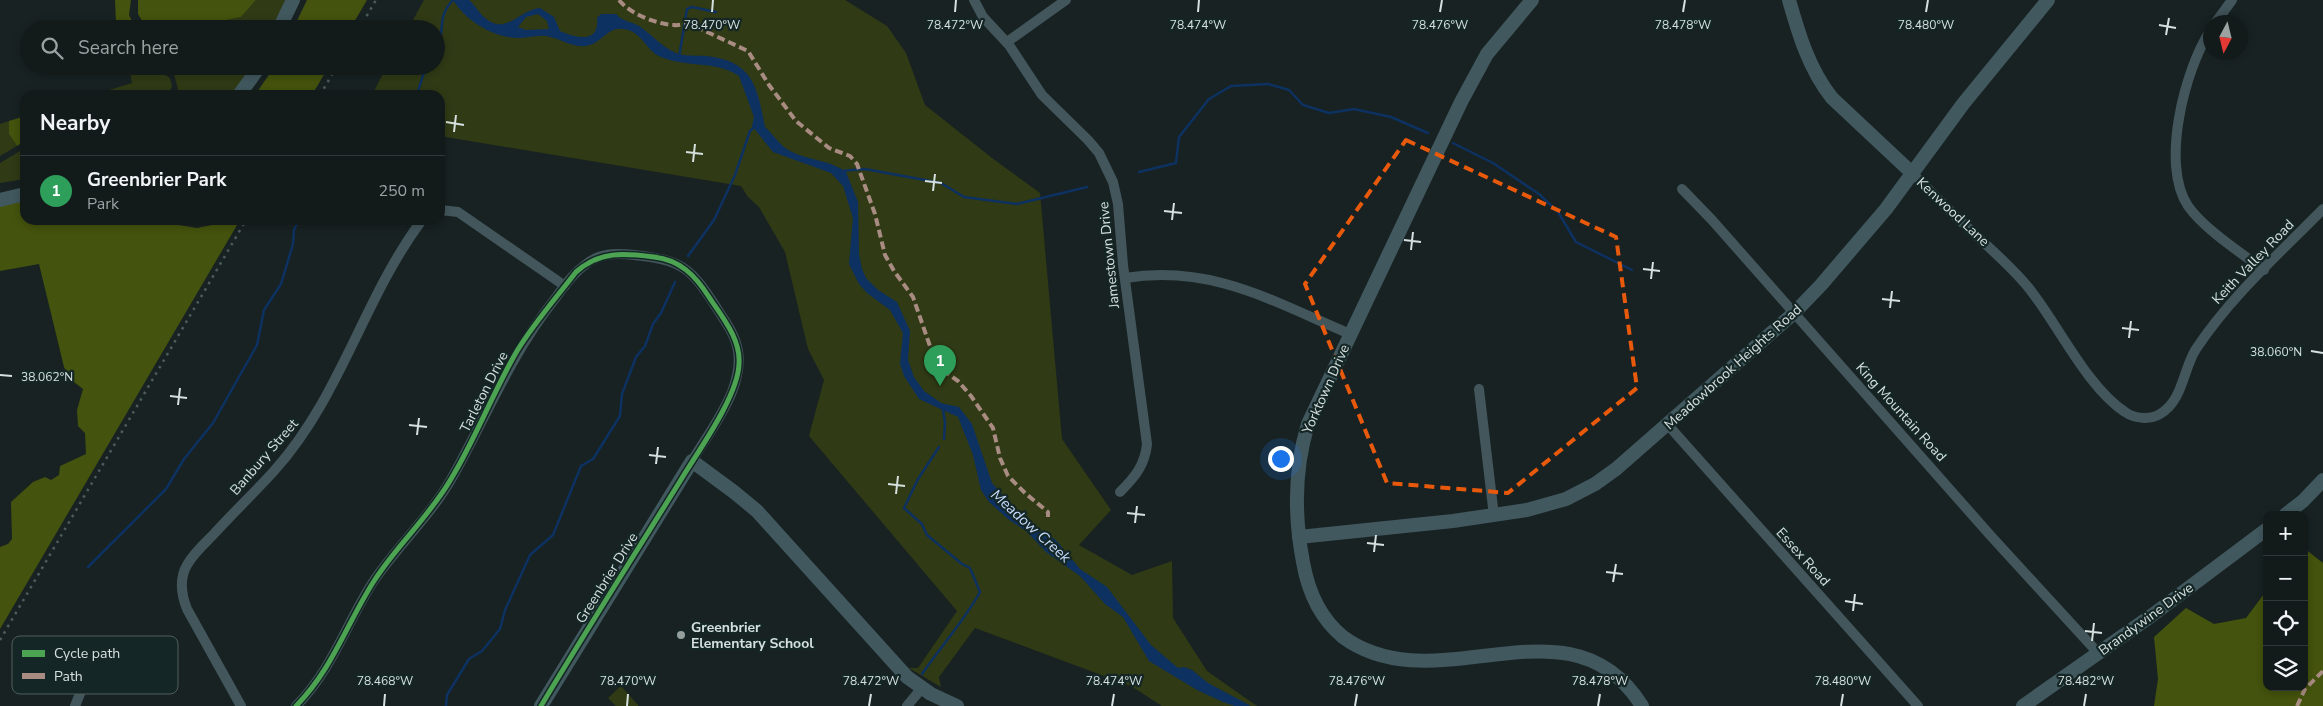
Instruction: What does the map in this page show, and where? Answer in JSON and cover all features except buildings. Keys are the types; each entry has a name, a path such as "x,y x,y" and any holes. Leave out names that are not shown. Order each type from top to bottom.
{"street":[{"path":"283,20 293,0"},
{"name":"Jamestown Drive","path":"974,0 988,24 1007,42 1042,95 1088,140 1107,167 1118,204 1125,278 1147,444 1143,463 1134,477 1120,492"},
{"path":"1007,42 1066,0"},
{"name":"Yorktown Drive","path":"1532,0 1505,30 1482,62 1449,126 1308,424 1301,447 1296,491 1299,537 1305,574 1317,606 1339,633 1364,652 1388,661 1426,665 1447,665 1526,654 1574,655 1588,659 1611,672 1628,687 1642,706"},
{"name":"Kenwood Lane","path":"1789,0 1802,45 1821,84 1832,98 2015,271 2098,386 2119,408 2132,416"},
{"name":"Meadowbrook Heights Road","path":"1299,537 1494,516 1551,505 1581,492 1616,469 1668,426 1728,370 1794,313 1857,244 1963,104 2048,0"},
{"path":"2221,15 2232,0"},
{"path":"2203,44 2195,58 2184,92 2177,148 2178,184 2182,196 2194,214 2264,270"},
{"path":"243,90 253,75"},
{"path":"0,192 20,189"},
{"name":"King Mountain Road","path":"1682,189 1712,220 1990,535 2099,654"},
{"path":"0,200 20,195"},
{"name":"Keith Valley Road","path":"2132,416 2152,417 2163,412 2179,390 2195,350 2239,294 2323,209"},
{"path":"445,211 458,212 565,286"},
{"name":"Banbury Street","path":"241,706 187,609 182,594 184,574 193,557 274,471 312,422 328,396 397,258 419,225"},
{"name":"Tarleton Drive","path":"296,706 309,693 328,666 360,603 375,579 438,501 453,477 517,351 565,286 586,264 606,254 619,253 668,260 689,271 699,281 731,331 740,363 733,390 692,461"},
{"path":"1125,278 1176,276 1227,283 1272,299 1350,334"},
{"path":"1479,389 1494,516"},
{"name":"Essex Road","path":"1668,426 1918,706"},
{"path":"692,461 757,511 894,664 922,688 957,706"},
{"name":"Greenbrier Drive","path":"542,706 692,461"},
{"path":"2290,511 2303,501 2323,480"},
{"name":"Brandywine Drive","path":"2023,706 2099,654 2263,532"},
{"path":"907,706 922,688"},
{"path":"75,706 80,694"}],"highlighted area":[{"path":"1406,140 1616,237 1637,388 1508,493 1387,483 1305,284"}],"green space":[{"path":"115,0 131,0 129,15 132,20 116,20"},
{"path":"138,0 256,0 241,17 226,20 142,20 138,14"},
{"path":"256,0 287,0 277,20 226,20 241,17"},
{"path":"307,0 367,0 355,20 297,20"},
{"path":"424,0 845,0 887,26 906,53 925,105 1040,193 1062,439 1111,510 1079,545 1132,575 1172,561 1173,618 1207,671 1257,706 1162,706 1131,686 975,628 939,677 941,687 909,668 918,668 957,611 809,436 824,380 808,349 785,252 759,207 748,197 741,186 445,137 445,90 375,90 382,75 445,75 445,20 413,20"},
{"path":"131,75 166,75 170,78 172,86 170,90 109,90 132,83"},
{"path":"174,75 245,75 235,90 178,89"},
{"path":"269,75 324,75 315,90 258,90"},
{"path":"20,118 20,144 17,146 9,134 9,121"},
{"path":"9,121 9,134 17,146 0,156 0,124"},
{"path":"20,151 20,180 0,183 0,163"},
{"path":"20,202 20,225 178,225 197,228 212,225 237,225 0,629 0,547 8,544 12,539 11,502 33,482 45,477 51,480 59,475 60,466 86,454 85,433 78,426 77,410 83,389 70,379 64,367 39,264 0,271 0,206"},
{"path":"2308,551 2323,563 2323,706 2154,706 2158,679 2154,637 2186,608 2214,624 2246,618 2263,595 2263,691 2308,691"},
{"path":"621,686 638,706 616,706 608,698"}],"water":[{"name":"Meadow Creek","path":"453,0 469,0 485,18 499,24 512,21 532,10 540,8 554,17 560,31 580,37 586,37 595,32 597,18 601,14 616,14 622,19 639,26 671,51 683,55 722,59 734,63 743,70 755,88 765,127 786,149 833,165 846,172 858,202 859,254 866,278 878,290 897,302 910,331 908,360 914,377 924,391 941,403 959,407 972,424 992,483 1019,513 1047,536 1055,539 1080,569 1107,587 1151,645 1178,668 1184,667 1192,670 1208,683 1251,706 1235,706 1223,702 1197,690 1149,661 1123,617 1105,604 1080,576 1046,552 1026,531 1008,519 989,502 981,490 973,455 958,417 919,399 904,376 900,364 903,333 890,310 867,293 859,284 849,264 853,218 843,186 831,173 773,152 752,126 754,117 739,76 720,68 661,57 651,50 635,33 623,29 613,30 590,45 578,46 546,36 520,38 491,32 473,22","holes":["538,14 547,21 549,29 526,30 518,27 526,17"]}],"waterway":[{"path":"443,20 448,6 453,0"},
{"path":"679,57 687,9 692,7 716,12"},
{"path":"418,90 423,75"},
{"path":"1139,172 1176,163 1179,137 1209,99 1231,86 1268,84 1289,90 1303,105 1329,113 1354,109 1391,117 1428,133"},
{"path":"688,256 714,220 735,175 750,131 755,126"},
{"path":"1453,143 1493,163 1539,194 1558,212 1576,242 1632,270"},
{"path":"841,171 865,169 941,183 964,197 1017,204 1087,187"},
{"path":"88,567 166,489 184,459 213,423 257,345 264,310 281,284 296,225"},
{"path":"446,706 447,695 469,659 482,651 500,629 505,610 530,555 553,535 581,466 593,459 620,416 622,394 636,357 645,346 653,324 661,313 675,282"},
{"path":"943,409 945,423 944,439"},
{"path":"922,674 960,623 980,592 970,568 962,564 927,535 922,524 904,508 918,479 939,447"}],"railway":[{"path":"364,20 376,0"},
{"path":"323,90 332,75"},
{"path":"0,640 243,225"}],"marked path":[{"path":"619,0 636,14 667,24 690,24 748,51 769,85 796,121 829,148 850,156 857,164 875,214 885,255 913,297 932,352 941,369 958,381 971,396 993,428 1000,458 1008,476 1048,512 1048,517"},
{"path":"2297,706 2305,689 2323,671"}],"cycle path":[{"path":"296,706 320,677 374,581 442,493 460,463 517,351 576,272 594,260 612,255 654,257 672,261 692,275 725,320 734,337 739,355 737,377 725,407 707,438 541,706"}],"place":[{"name":"Greenbrier Park","path":"940,386"},
{"name":"Greenbrier Elementary School","path":"681,635"}]}
